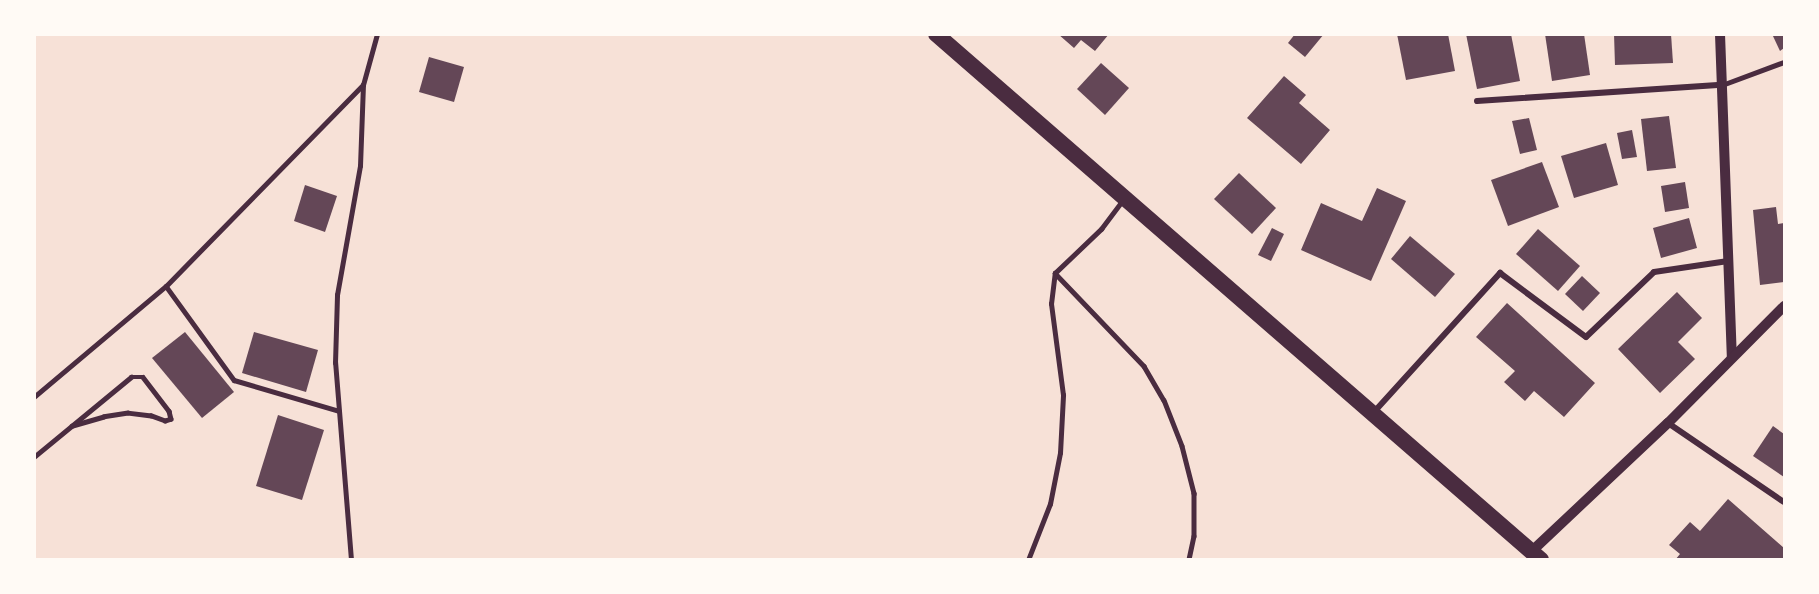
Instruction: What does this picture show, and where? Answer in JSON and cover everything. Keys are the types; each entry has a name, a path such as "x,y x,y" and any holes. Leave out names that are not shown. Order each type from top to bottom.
{"highway":[{"path":"936,34 1537,555"}],"street":[{"path":"1720,34 1732,357"},
{"path":"1477,101 1721,85"},
{"path":"1374,412 1500,273 1586,337 1654,272 1728,261"},
{"path":"1537,555 1785,306"},
{"path":"1668,423 1785,501"}],"lane":[{"path":"351,560 335,363 337,295 360,166 363,85 376,34"},
{"path":"1721,85 1785,62"},
{"path":"34,398 166,286 363,85"},
{"path":"1028,560 1050,504 1060,453 1063,395 1051,304 1055,273 1101,228 1125,198"},
{"path":"1055,273 1144,366 1164,400 1182,446 1194,493 1194,536 1189,560"},
{"path":"166,286 234,380 339,411"},
{"path":"34,457 132,377 143,377 169,411 171,419 165,422 151,416 128,413 72,426"}],"building":[{"path":"1058,34 1109,34 1095,51 1081,40 1074,48"},
{"path":"1295,34 1324,34 1305,57 1288,43"},
{"path":"1397,34 1448,34 1455,71 1406,80"},
{"path":"1466,34 1511,34 1520,81 1477,89"},
{"path":"1545,34 1584,34 1590,75 1552,81"},
{"path":"1614,34 1671,34 1673,63 1615,65"},
{"path":"1772,34 1784,34 1784,48 1780,51"},
{"path":"429,57 464,67 454,102 419,92"},
{"path":"1101,63 1129,88 1105,115 1077,89"},
{"path":"1284,76 1306,95 1299,103 1330,130 1301,164 1247,118"},
{"path":"1669,116 1676,168 1647,171 1641,119"},
{"path":"1529,118 1537,150 1520,154 1512,121"},
{"path":"1632,130 1637,157 1622,159 1617,133"},
{"path":"1606,143 1618,185 1574,198 1561,156"},
{"path":"1542,162 1559,207 1508,226 1491,180"},
{"path":"1239,173 1276,208 1252,234 1214,199"},
{"path":"1685,182 1689,208 1665,212 1661,186"},
{"path":"305,185 337,196 325,232 294,221"},
{"path":"1377,188 1406,201 1371,281 1301,250 1321,203 1362,221"},
{"path":"1776,207 1778,224 1784,223 1784,282 1760,285 1753,210"},
{"path":"1689,218 1697,248 1661,258 1653,228"},
{"path":"1272,228 1284,234 1271,261 1258,255"},
{"path":"1538,229 1580,266 1558,291 1516,254"},
{"path":"1410,236 1455,274 1435,297 1391,259"},
{"path":"1582,276 1600,293 1583,311 1565,294"},
{"path":"1677,292 1702,318 1678,342 1695,359 1660,393 1618,349"},
{"path":"1507,303 1595,383 1564,417 1534,391 1525,401 1504,382 1515,371 1476,337"},
{"path":"185,332 234,392 202,418 152,358"},
{"path":"254,332 318,350 306,392 242,373"},
{"path":"278,415 324,430 302,500 256,486"},
{"path":"1773,426 1784,434 1784,477 1753,456"},
{"path":"1728,499 1784,548 1784,560 1675,560 1680,554 1669,545 1690,522 1700,531"}]}
